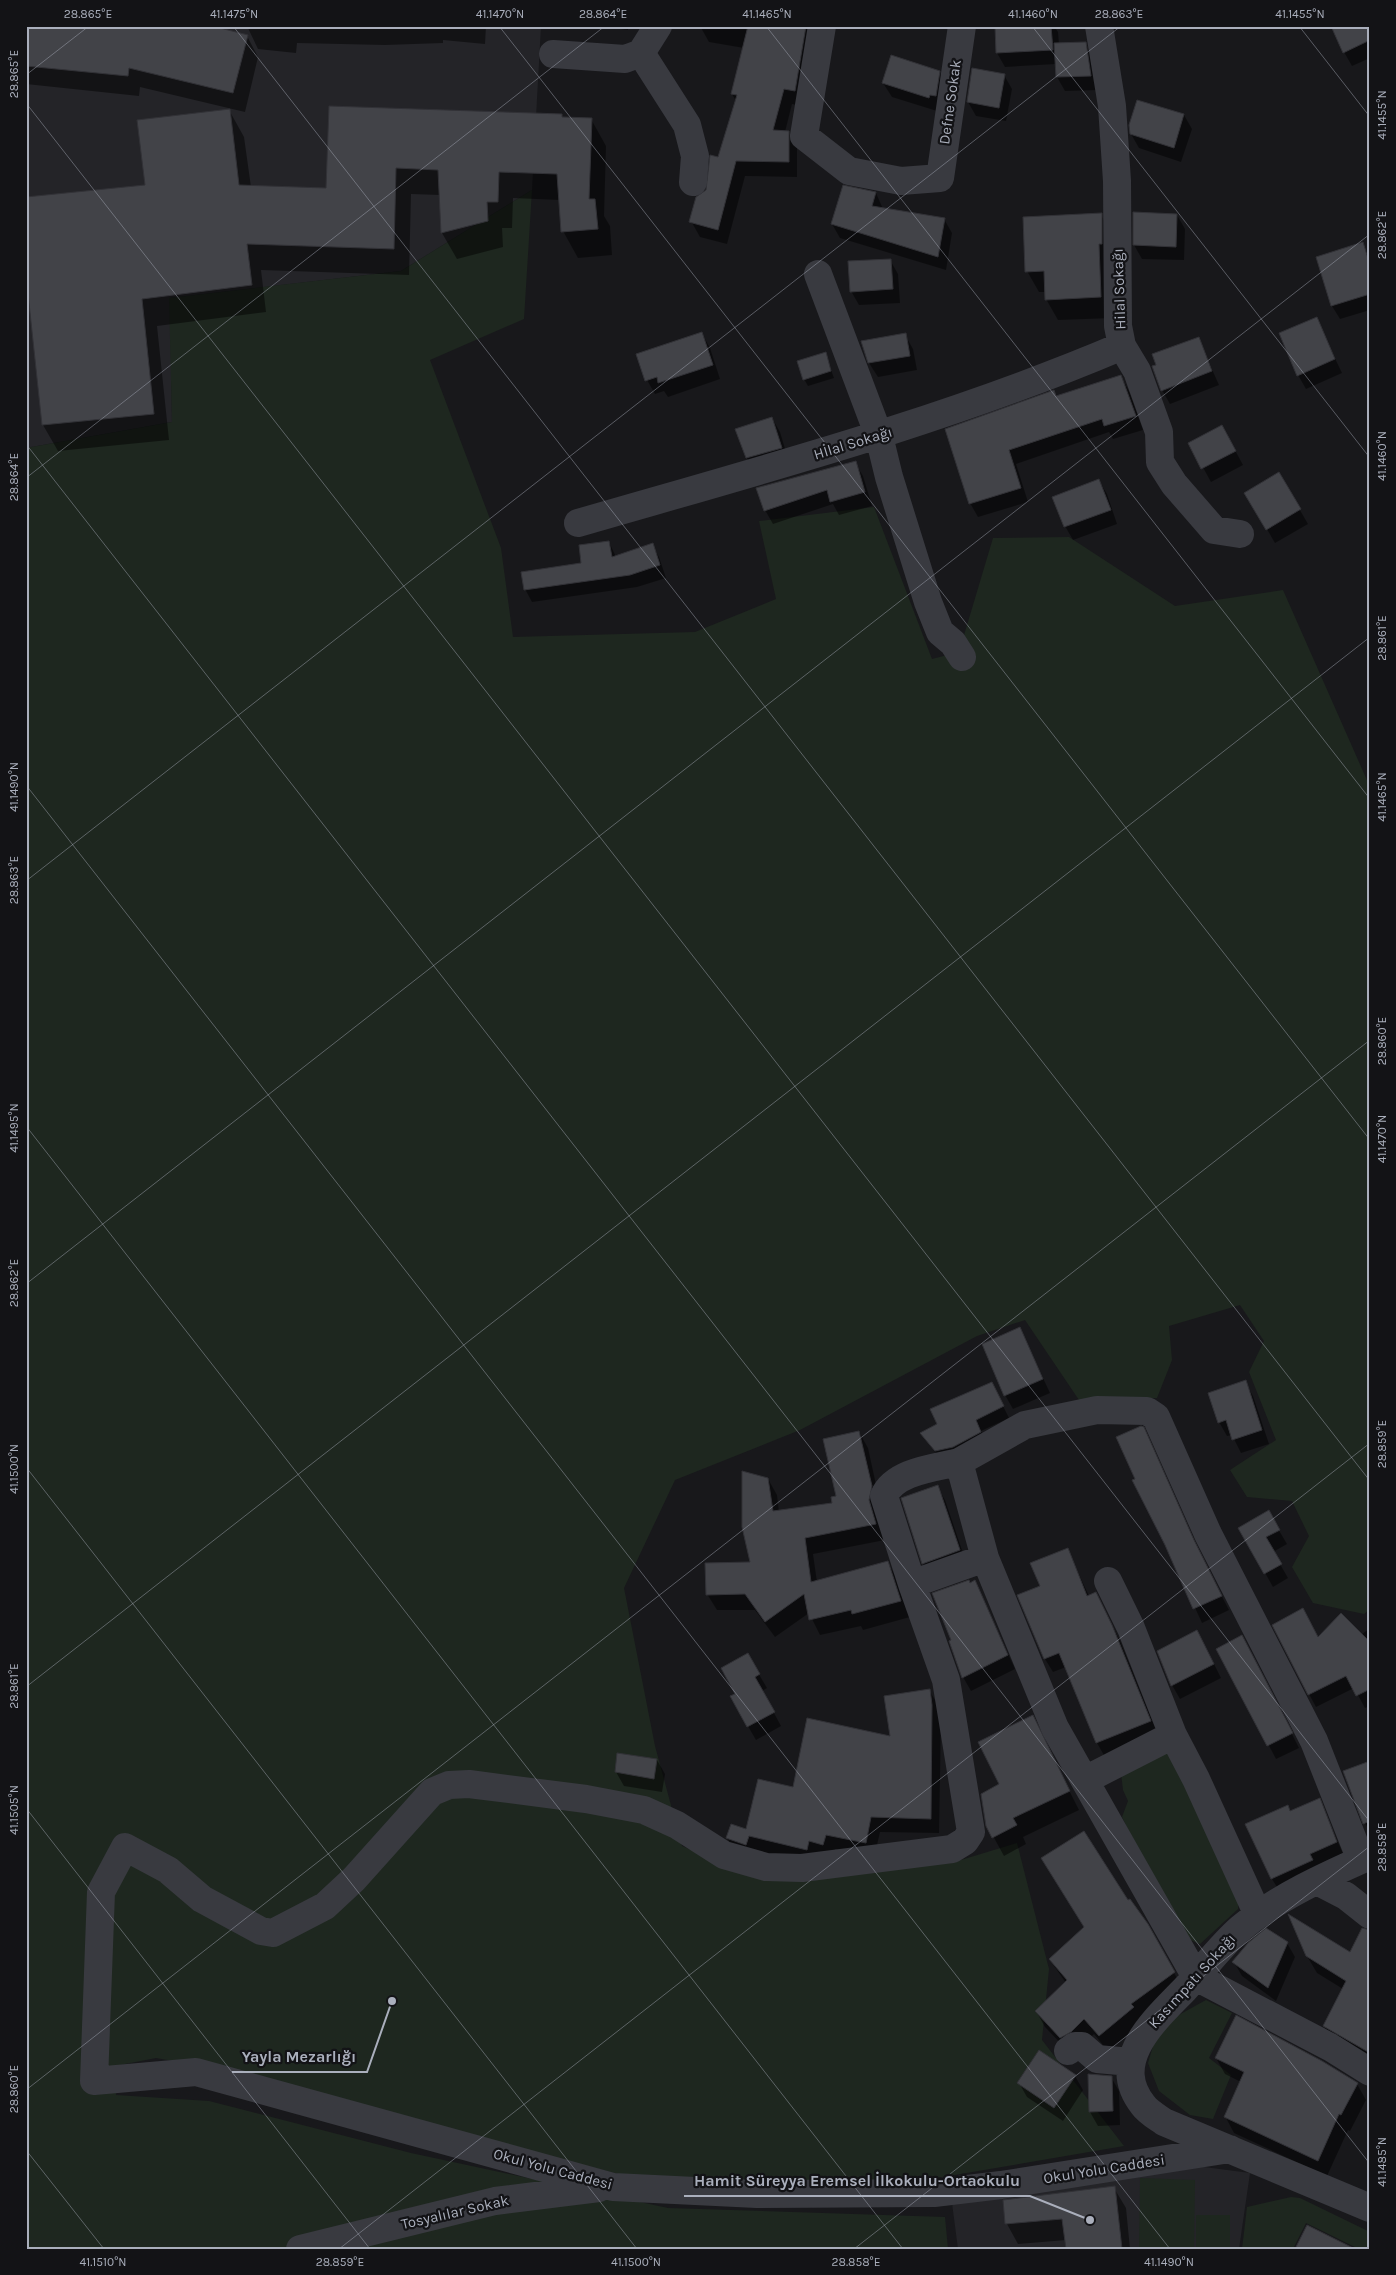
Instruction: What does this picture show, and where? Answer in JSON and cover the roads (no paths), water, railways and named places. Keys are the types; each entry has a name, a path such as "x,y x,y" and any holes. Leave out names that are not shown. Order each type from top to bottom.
{"street":[{"path":"553,54 624,59 641,53 658,26"},
{"name":"Defne Sokak","path":"822,26 804,136 849,171 901,181 940,178 962,26"},
{"name":"Hilal Sokağı","path":"1099,26 1112,106 1117,181 1118,326 1122,346 1137,371 1159,432 1160,462 1174,484 1214,530 1240,534"},
{"path":"641,53 687,125 695,156 693,182"},
{"path":"818,274 879,436 889,477 928,602 940,632 953,643 962,657"},
{"name":"Hİlal Sokağı","path":"578,523 879,436 1004,394 1122,346"},
{"path":"986,1558 912,1584 884,1496 888,1487 898,1479 959,1462 1025,1425 1097,1410 1148,1411 1156,1418 1208,1534 1314,1741 1365,1858"},
{"path":"959,1462 986,1558 1055,1728 1196,1977 1330,2048 1370,2072"},
{"path":"1108,1581 1131,1628 1173,1735 1196,1779 1258,1915"},
{"name":"Okul Yolu Caddesi","path":"912,1584 946,1680 971,1832 965,1841 952,1849 802,1868 766,1868 724,1855 677,1825 644,1810 506,1788 469,1784 449,1785 432,1792 354,1879 325,1906 273,1933 261,1931 202,1898 168,1870 125,1847 101,1892 94,2081 196,2072 613,2187 757,2194 934,2193 1002,2186 1230,2149"},
{"path":"1085,1780 1173,1735"},
{"name":"Kasımpatı Sokağı","path":"1131,2062 1152,2021 1240,1929 1258,1915 1317,1881 1365,1858"},
{"path":"1317,1881 1346,1896 1370,1915"},
{"path":"1068,2051 1075,2046 1082,2046 1096,2059 1131,2062 1132,2086 1143,2106 1164,2122 1370,2208"},
{"name":"Tosyalılar Sokak","path":"300,2249 495,2201 613,2187"}],"place":[{"name":"Yayla Mezarlığı","path":"392,2001"},
{"name":"Hamit Süreyya Eremsel İlkokulu-Ortaokulu","path":"1090,2220"}]}
